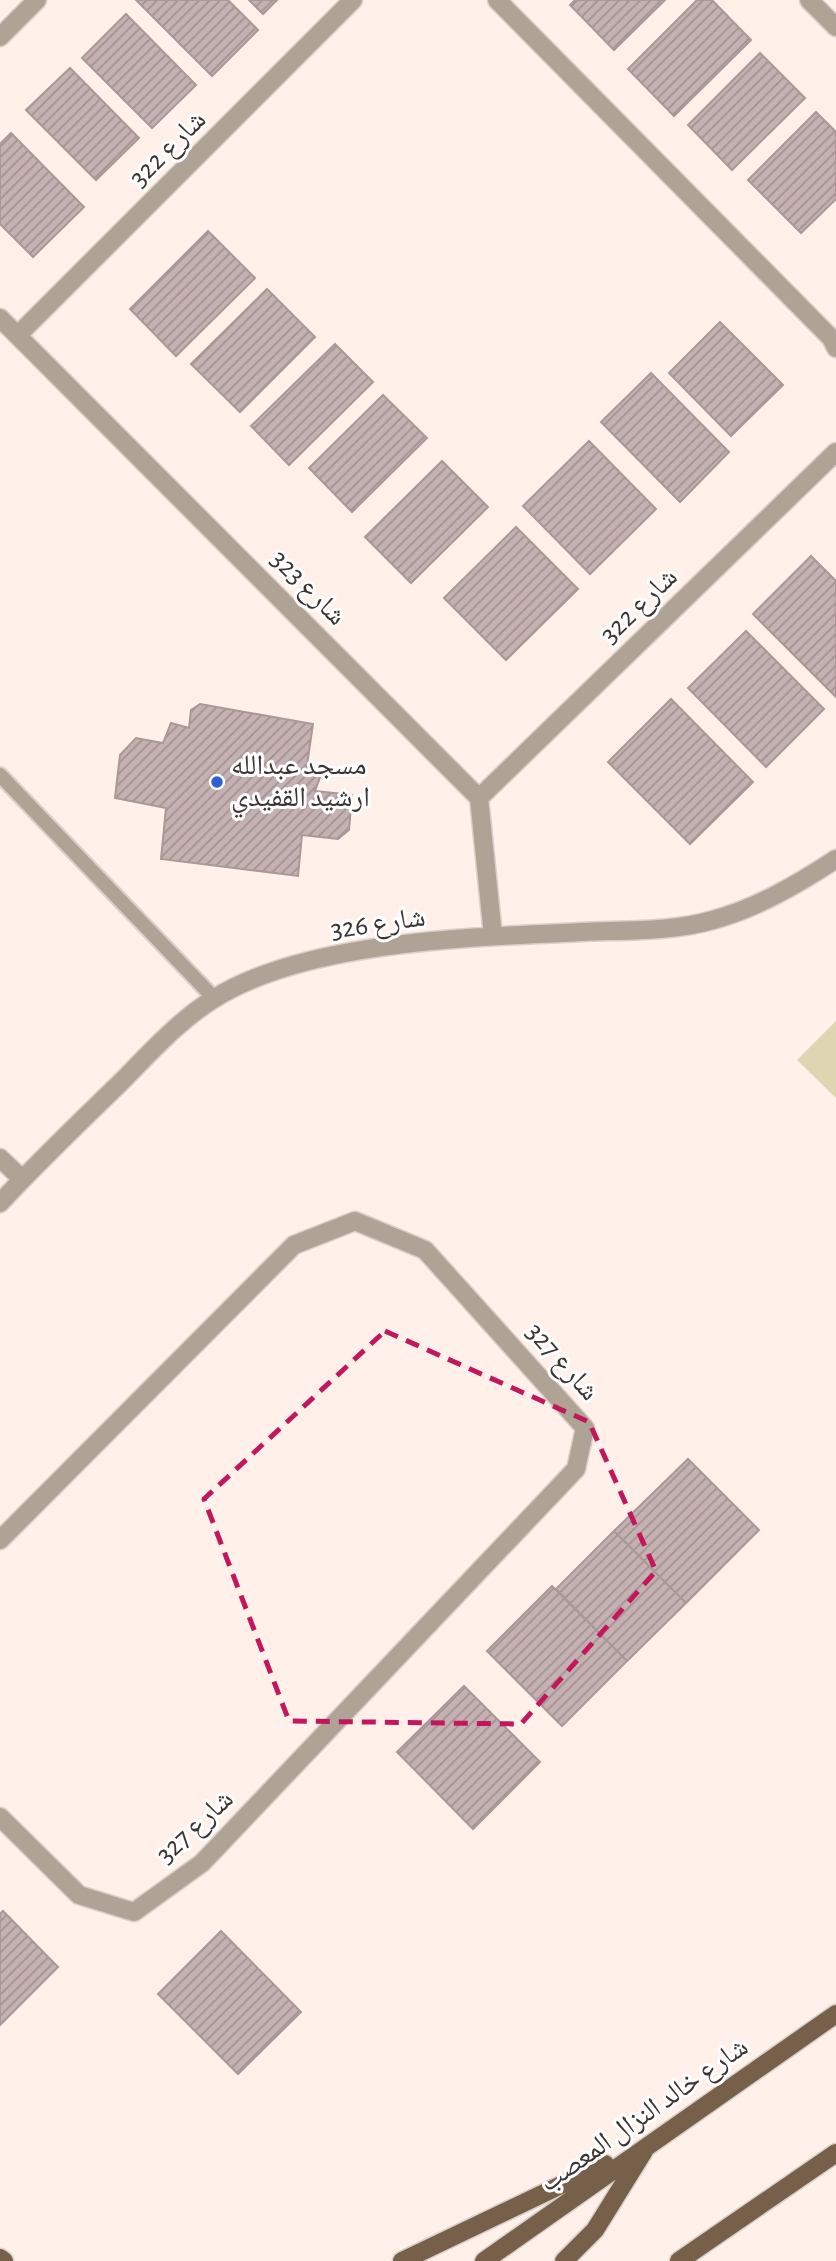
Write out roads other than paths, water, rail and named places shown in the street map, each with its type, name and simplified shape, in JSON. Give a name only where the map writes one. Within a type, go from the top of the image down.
[{"type":"main road","name":"شارع خالد النزال المعصب","points":[[484,2261],[649,2142],[836,2014]]},
{"type":"main road","points":[[402,2261],[649,2142]]},
{"type":"main road","points":[[564,2261],[595,2230],[649,2142]]},
{"type":"main road","points":[[679,2261],[836,2153]]},
{"type":"street","points":[[0,37],[37,0]]},
{"type":"street","name":"شارع 322","points":[[19,334],[353,0]]},
{"type":"street","points":[[497,0],[831,338],[836,348]]},
{"type":"street","points":[[809,0],[836,27]]},
{"type":"street","name":"شارع 323","points":[[0,318],[19,334],[479,798]]},
{"type":"street","name":"شارع 322","points":[[479,798],[836,452]]},
{"type":"street","points":[[479,798],[493,936]]},
{"type":"street","name":"شارع 326","points":[[0,1203],[170,1033],[214,998],[262,975],[312,960],[493,936],[648,929],[712,921],[758,904],[836,859]]},
{"type":"street","points":[[0,1158],[22,1179]]},
{"type":"street","name":"شارع 327","points":[[0,1540],[294,1245],[355,1221],[425,1250],[585,1427],[576,1469],[202,1863],[134,1912],[79,1895],[0,1817]]},
{"type":"lane","points":[[0,775],[214,998]]},
{"type":"place","name":"مسجد عبدالله ارشيد القفيدي","points":[[217,782]]}]
